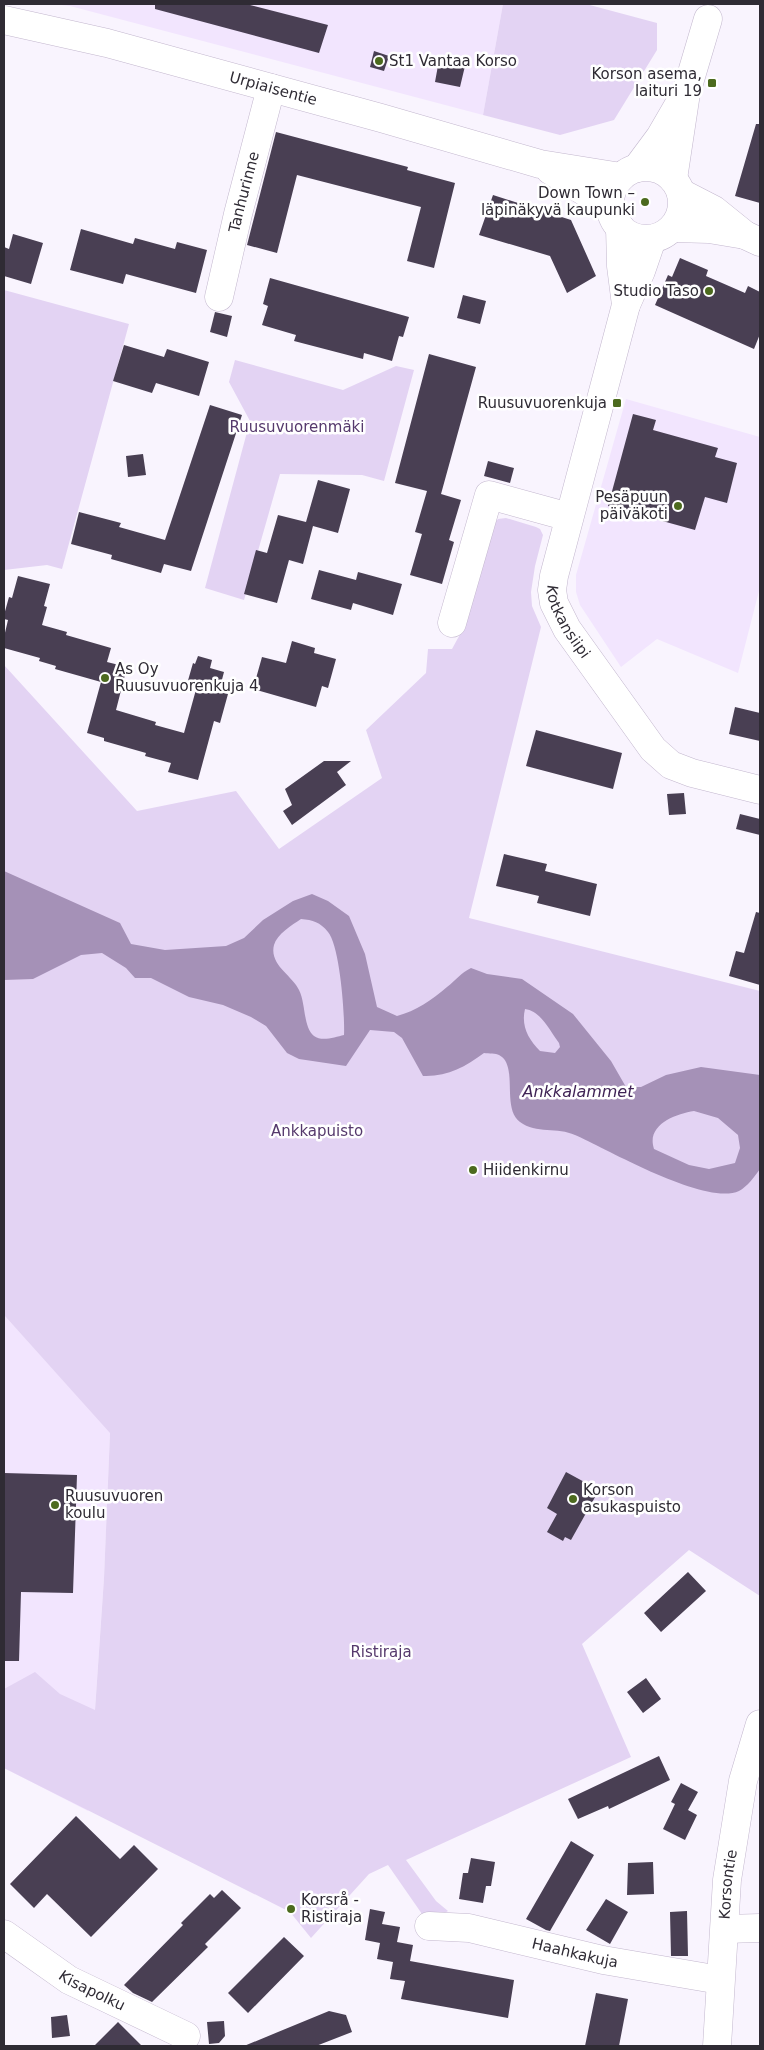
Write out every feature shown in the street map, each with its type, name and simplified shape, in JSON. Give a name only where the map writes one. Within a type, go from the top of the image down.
[{"type":"main road","points":[[662,233],[681,214],[677,186],[686,93],[708,19]]},
{"type":"main road","name":"Urpiaisentie","points":[[4,20],[107,42],[540,164],[629,172],[657,168],[677,186],[752,238]]},
{"type":"main road","name":"Tanhurinne","points":[[219,297],[238,214],[271,88]]},
{"type":"main road","points":[[615,218],[612,190],[660,137],[686,93]]},
{"type":"main road","name":"Urpiaisentie","points":[[540,164],[615,218],[634,237],[709,229],[752,238]]},
{"type":"main road","name":"Kotkansiipi","points":[[615,218],[626,305]]},
{"type":"main road","name":"Kotkansiipi","points":[[662,233],[641,271],[626,305],[569,517],[552,590],[554,603],[567,629],[653,749],[671,765],[692,773],[760,790]]},
{"type":"main road","points":[[452,623],[489,495],[569,517]]},
{"type":"main road","name":"Korsontie","points":[[717,2046],[727,1880],[743,1781],[760,1724]]},
{"type":"main road","name":"Haahkakuja","points":[[430,1926],[469,1928],[603,1960],[720,1980]]},
{"type":"main road","points":[[725,1929],[760,1928]]},
{"type":"main road","name":"Kisapolku","points":[[4,1934],[69,1980],[186,2036]]},
{"type":"shaded area","points":[[53,4],[503,4],[483,115],[70,6]]},
{"type":"shaded area","name":"Pesäpuun päiväkoti","points":[[626,399],[760,437],[760,587],[738,673],[657,639],[621,667],[580,605],[576,592],[576,575]]},
{"type":"shaded area","name":"Ruusuvuoren koulu","points":[[4,1315],[110,1432],[104,1578],[88,1811],[4,1768]]},
{"type":"green space","points":[[503,4],[586,4],[657,23],[657,50],[614,120],[560,135],[483,115]]},
{"type":"green space","points":[[4,290],[129,324],[62,569],[47,565],[4,570]]},
{"type":"green space","name":"Ruusuvuorenmäki","points":[[235,360],[343,390],[396,366],[414,370],[384,481],[362,475],[280,474],[244,600],[205,588],[250,421],[229,382]]},
{"type":"green space","name":"Ankkapuisto","points":[[506,518],[536,527],[540,529],[543,535],[531,592],[532,606],[541,627],[469,918],[760,991],[760,1596],[689,1550],[582,1644],[631,1757],[406,1860],[436,1901],[448,1911],[432,1921],[422,1914],[388,1865],[369,1874],[311,1938],[290,1912],[4,1768],[4,1689],[35,1672],[60,1694],[95,1710],[104,1578],[110,1433],[4,1315],[4,665],[137,811],[236,791],[279,849],[382,778],[366,730],[426,673],[428,649],[452,649],[464,627],[494,523],[498,519]]},
{"type":"water","name":"Ankkalammet","points":[[4,871],[120,923],[131,944],[165,950],[226,946],[244,938],[263,920],[293,901],[312,894],[328,901],[349,916],[365,954],[377,1007],[397,1016],[430,1001],[461,974],[471,968],[487,974],[522,979],[573,1014],[611,1061],[626,1087],[641,1087],[666,1075],[701,1067],[760,1075],[760,1169],[748,1184],[739,1191],[724,1194],[704,1191],[657,1174],[575,1135],[526,1126],[514,1116],[510,1097],[508,1068],[505,1060],[496,1054],[484,1053],[470,1063],[448,1073],[423,1076],[402,1038],[394,1032],[370,1030],[346,1066],[299,1059],[287,1053],[266,1026],[251,1017],[223,1005],[189,997],[151,978],[135,978],[126,968],[102,953],[81,955],[33,979],[4,980]],"holes":[[[301,919],[319,924],[328,932],[332,940],[339,966],[344,1013],[344,1035],[325,1039],[317,1038],[310,1032],[299,990],[275,958],[273,952],[278,937]],[[525,1009],[536,1013],[545,1022],[559,1043],[560,1047],[555,1053],[540,1051],[526,1032]],[[694,1111],[718,1118],[738,1135],[740,1148],[735,1163],[709,1169],[689,1165],[654,1149],[654,1133],[658,1127],[679,1115]]]},
{"type":"building","points":[[155,4],[246,4],[328,25],[319,53],[155,9]]},
{"type":"building","name":"St1 Vantaa Korso","points":[[374,51],[389,56],[384,71],[370,67]]},
{"type":"building","points":[[439,60],[465,66],[460,87],[435,82]]},
{"type":"building","points":[[756,124],[760,124],[760,203],[735,196]]},
{"type":"building","points":[[276,132],[408,167],[407,170],[455,183],[434,268],[407,261],[421,207],[297,175],[277,253],[247,245]]},
{"type":"building","points":[[493,195],[571,220],[596,276],[567,293],[550,256],[479,235]]},
{"type":"building","points":[[81,229],[133,244],[135,238],[175,249],[177,242],[207,250],[196,293],[126,274],[123,284],[70,270]]},
{"type":"building","points":[[13,234],[43,243],[31,284],[4,276],[4,247],[9,249]]},
{"type":"building","points":[[680,258],[708,270],[706,276],[745,293],[748,286],[760,292],[760,334],[754,349],[655,305],[668,275],[672,277]]},
{"type":"building","points":[[270,278],[409,317],[403,337],[399,336],[392,361],[364,353],[363,359],[294,341],[296,335],[262,325],[268,306],[263,304]]},
{"type":"building","points":[[463,295],[486,301],[480,324],[457,318]]},
{"type":"building","points":[[215,312],[232,316],[227,337],[210,332]]},
{"type":"building","points":[[124,345],[164,357],[167,349],[209,362],[199,396],[156,383],[152,393],[113,381]]},
{"type":"building","points":[[429,354],[476,367],[441,494],[461,500],[449,540],[454,542],[442,584],[410,575],[422,534],[415,532],[427,491],[395,483]]},
{"type":"building","points":[[210,405],[242,415],[191,571],[164,564],[161,573],[111,559],[112,555],[71,544],[79,512],[121,523],[119,527],[165,540]]},
{"type":"building","points":[[633,414],[656,420],[653,430],[718,448],[715,457],[737,463],[727,503],[705,497],[695,530],[608,506]]},
{"type":"building","points":[[143,454],[146,475],[128,477],[126,456]]},
{"type":"building","points":[[488,461],[514,468],[510,483],[484,476]]},
{"type":"building","points":[[318,480],[350,489],[338,533],[313,526],[303,564],[289,560],[277,603],[244,594],[256,550],[267,553],[278,515],[306,522]]},
{"type":"building","points":[[319,570],[356,580],[358,572],[402,584],[393,615],[353,603],[351,610],[311,599]]},
{"type":"building","name":"As Oy Ruusuvuorenkuja 4","points":[[18,576],[50,584],[44,606],[47,607],[42,625],[67,632],[66,635],[111,648],[107,662],[127,667],[116,710],[156,722],[155,725],[184,733],[197,686],[187,684],[193,663],[195,664],[198,656],[212,660],[210,668],[224,672],[219,691],[228,694],[220,723],[214,721],[198,780],[168,772],[171,763],[145,756],[146,753],[104,741],[104,738],[87,733],[101,682],[55,669],[56,666],[39,661],[40,658],[4,648],[4,637],[8,620],[4,619],[4,615],[9,597],[12,598]]},
{"type":"building","points":[[292,641],[315,648],[314,653],[336,659],[328,688],[322,686],[316,707],[253,689],[262,657],[286,663]]},
{"type":"building","points":[[735,707],[760,713],[760,741],[729,734]]},
{"type":"building","points":[[536,730],[622,753],[613,789],[526,766]]},
{"type":"building","points":[[324,761],[351,761],[337,772],[346,785],[292,825],[283,811],[292,805],[285,789]]},
{"type":"building","points":[[684,793],[686,814],[669,815],[667,794]]},
{"type":"building","points":[[740,814],[760,819],[760,835],[736,829]]},
{"type":"building","points":[[504,854],[547,864],[545,871],[597,884],[590,916],[537,903],[539,896],[496,886]]},
{"type":"building","points":[[756,912],[760,913],[760,985],[729,976],[736,951],[744,953]]},
{"type":"building","name":"Korson asukaspuisto","points":[[566,1472],[599,1490],[571,1540],[565,1537],[563,1541],[547,1532],[557,1514],[547,1508]]},
{"type":"building","points":[[4,1473],[77,1475],[73,1593],[21,1592],[19,1661],[4,1661]]},
{"type":"building","points":[[688,1572],[706,1591],[661,1632],[644,1613]]},
{"type":"building","points":[[646,1678],[661,1699],[643,1713],[627,1692]]},
{"type":"building","points":[[659,1756],[670,1780],[609,1809],[608,1806],[578,1819],[568,1799]]},
{"type":"building","points":[[681,1783],[698,1792],[688,1810],[697,1815],[685,1840],[663,1829],[675,1804],[671,1802]]},
{"type":"building","points":[[76,1816],[120,1859],[134,1845],[158,1869],[91,1937],[47,1894],[34,1908],[10,1884]]},
{"type":"building","points":[[571,1841],[594,1855],[550,1931],[546,1930],[526,1919]]},
{"type":"building","points":[[471,1858],[495,1862],[491,1886],[486,1886],[483,1903],[459,1899],[463,1873],[468,1873]]},
{"type":"building","points":[[653,1862],[654,1894],[627,1895],[628,1863]]},
{"type":"building","points":[[222,1890],[241,1908],[205,1944],[208,1947],[152,2002],[133,1993],[124,1985],[183,1925],[181,1923],[210,1894],[214,1898]]},
{"type":"building","points":[[606,1899],[628,1912],[610,1944],[586,1930]]},
{"type":"building","points":[[370,1909],[385,1912],[382,1924],[400,1927],[397,1942],[413,1945],[410,1961],[514,1980],[508,2018],[401,1999],[405,1981],[390,1979],[393,1962],[377,1959],[380,1943],[365,1940]]},
{"type":"building","points":[[687,1911],[688,1956],[671,1956],[670,1912]]},
{"type":"building","points":[[284,1937],[304,1956],[248,2013],[228,1993]]},
{"type":"building","points":[[596,1993],[628,1999],[619,2046],[585,2046]]},
{"type":"building","points":[[329,2011],[346,2015],[352,2032],[316,2046],[244,2046]]},
{"type":"building","points":[[67,2015],[70,2036],[52,2038],[51,2017]]},
{"type":"building","points":[[224,2021],[225,2036],[219,2043],[209,2044],[207,2022]]},
{"type":"building","points":[[118,2022],[142,2046],[94,2046]]},
{"type":"place","name":"St1 Vantaa Korso","points":[[379,61]]},
{"type":"place","name":"Korson asema, laituri 19","points":[[712,83]]},
{"type":"place","name":"Down Town – läpinäkyvä kaupunki","points":[[645,202]]},
{"type":"place","name":"Studio Taso","points":[[709,291]]},
{"type":"place","name":"Ruusuvuorenkuja","points":[[617,403]]},
{"type":"place","name":"Pesäpuun päiväkoti","points":[[678,506]]},
{"type":"place","name":"As Oy Ruusuvuorenkuja 4","points":[[105,678]]},
{"type":"place","name":"Hiidenkirnu","points":[[473,1170]]},
{"type":"place","name":"Korson asukaspuisto","points":[[573,1499]]},
{"type":"place","name":"Ruusuvuoren koulu","points":[[55,1505]]},
{"type":"place","name":"Korsrå - Ristiraja","points":[[291,1909]]},
{"type":"park label","name":"Ristiraja","points":[[381,1652]]}]
